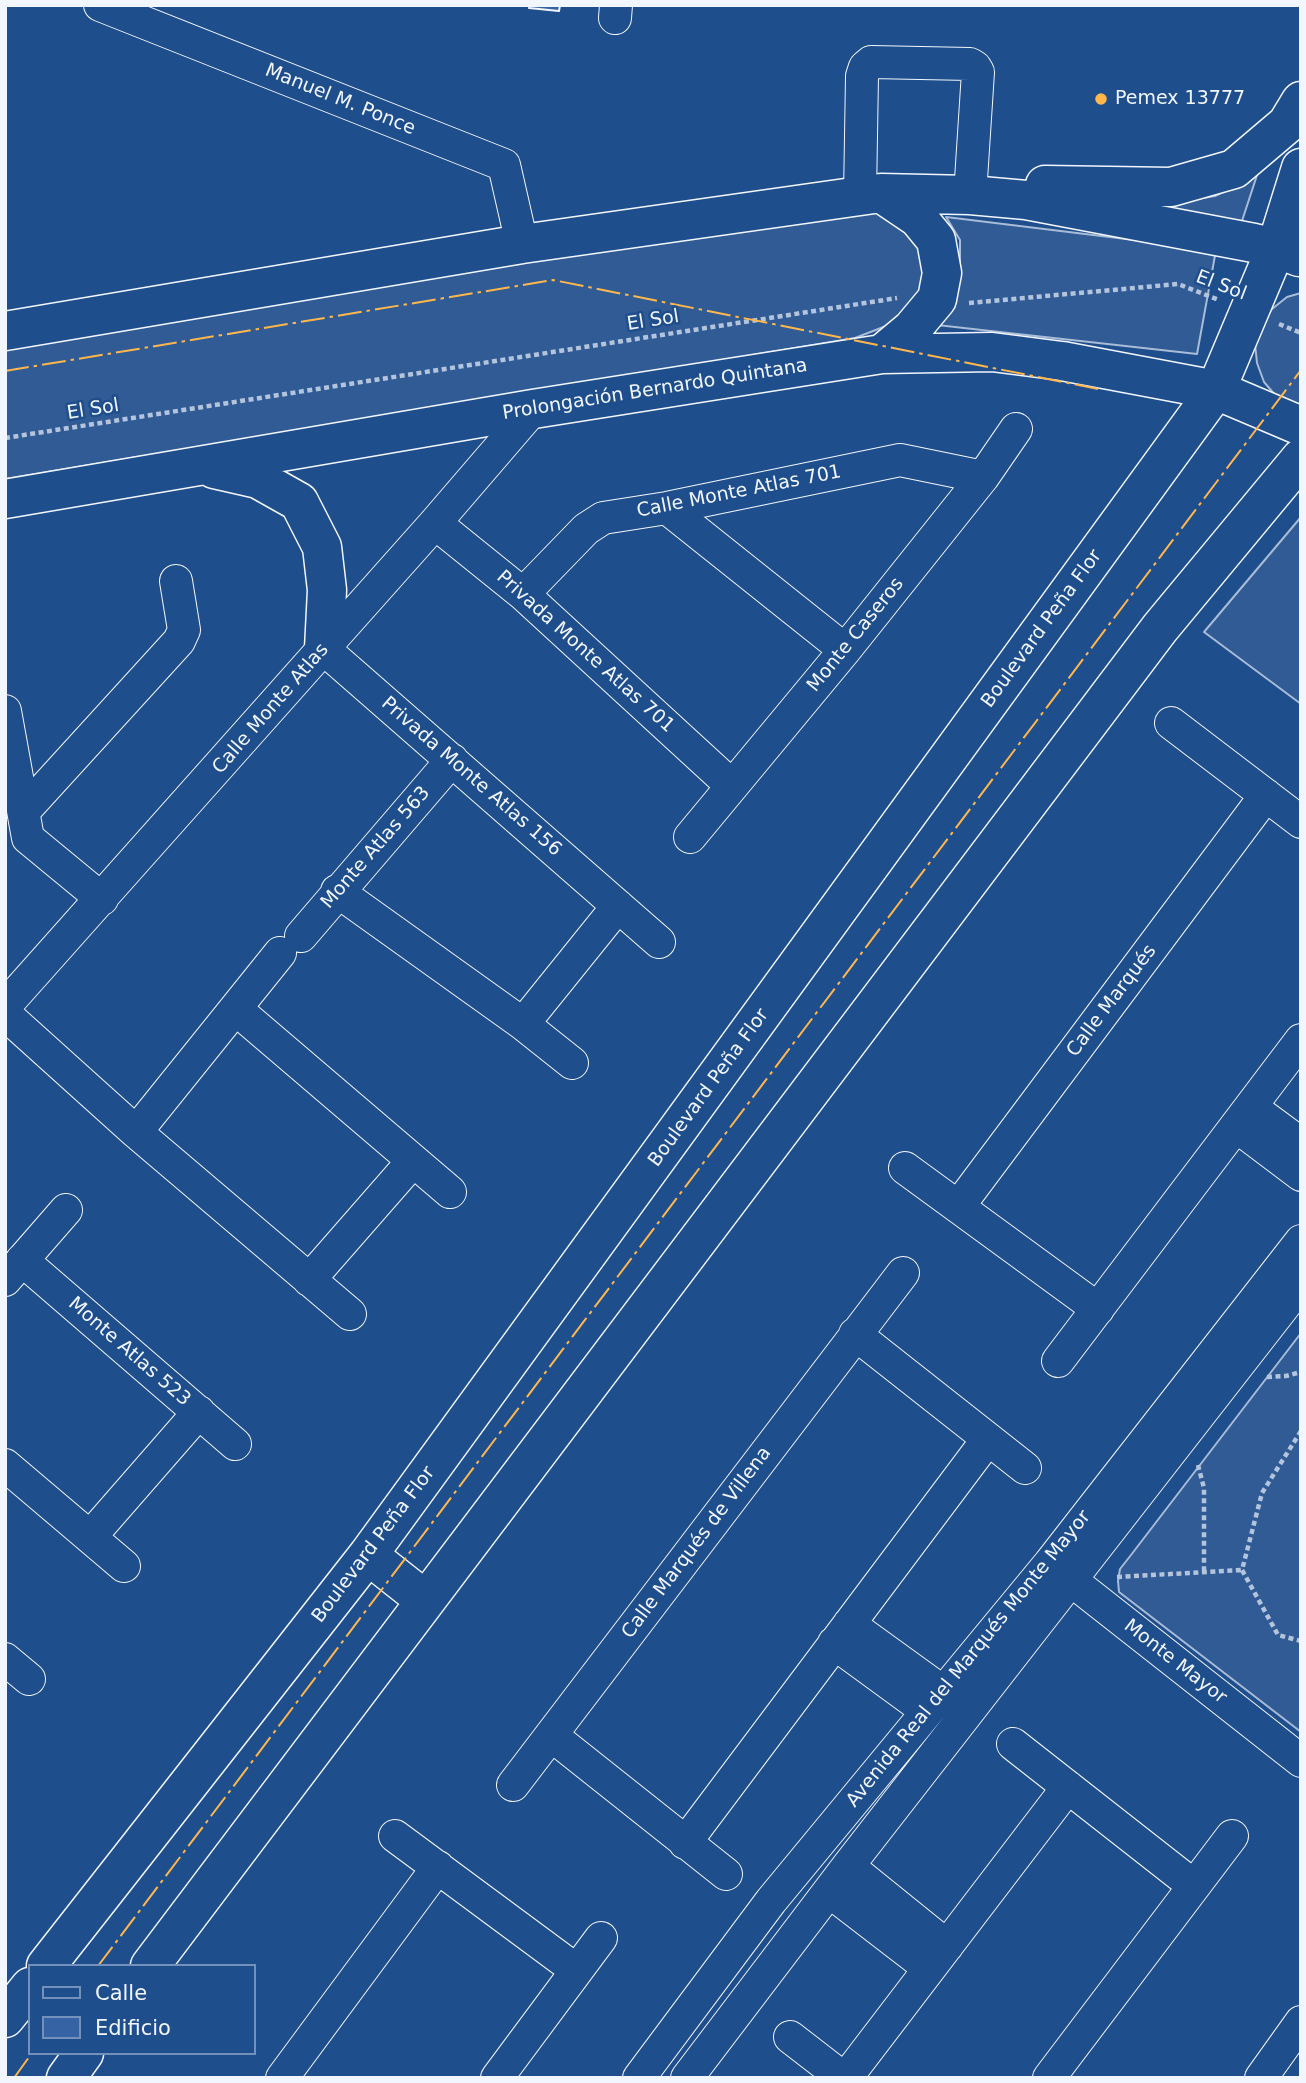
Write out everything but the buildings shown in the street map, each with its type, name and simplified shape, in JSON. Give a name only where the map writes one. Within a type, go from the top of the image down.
[{"type":"main road","points":[[974,195],[1027,184],[1171,187],[1234,169],[1287,124],[1301,101]]},
{"type":"main road","name":"Boulevard Peña Flor","points":[[49,1964],[368,1555],[1216,390],[1248,312],[1288,253],[1301,169]]},
{"type":"main road","points":[[870,194],[918,218],[936,240],[942,273],[937,299],[912,329],[882,354]]},
{"type":"main road","points":[[5,331],[522,244],[870,194],[974,195],[1026,200],[1288,253]]},
{"type":"main road","name":"Prolongación Bernardo Quintana","points":[[5,499],[533,409],[882,354],[992,352],[1062,362],[1216,390],[1301,426]]},
{"type":"main road","points":[[152,1964],[1160,628],[1301,458]]},
{"type":"main road","points":[[199,466],[258,479],[299,502],[322,547],[327,590],[324,649]]},
{"type":"main road","points":[[368,1555],[425,1600]]},
{"type":"main road","points":[[5,2018],[28,1989]]},
{"type":"main road","points":[[66,2078],[83,2055]]},
{"type":"street","name":"Manuel M. Ponce","points":[[100,5],[504,164],[522,244]]},
{"type":"street","points":[[870,194],[862,76],[865,66],[871,62],[970,64],[975,67],[978,72],[974,195]]},
{"type":"street","name":"Calle Monte Atlas","points":[[5,1006],[324,649],[533,409]]},
{"type":"street","name":"Monte Caseros","points":[[690,836],[845,650],[983,477],[1016,429]]},
{"type":"street","name":"Calle Monte Atlas 701","points":[[523,594],[586,529],[603,518],[667,508],[900,460],[983,477]]},
{"type":"street","points":[[667,508],[845,650]]},
{"type":"street","name":"Privada Monte Atlas 701","points":[[435,523],[523,594],[731,785]]},
{"type":"street","points":[[24,811],[179,641],[184,630],[176,581]]},
{"type":"street","name":"Privada Monte Atlas 156","points":[[324,649],[659,942]]},
{"type":"street","points":[[5,711],[29,838],[102,899]]},
{"type":"street","points":[[1171,723],[1301,822]]},
{"type":"street","name":"Monte Atlas 563","points":[[136,1132],[290,945],[452,760]]},
{"type":"street","name":"Calle Marqués","points":[[958,1207],[1266,796]]},
{"type":"street","points":[[337,891],[523,1024],[572,1063]]},
{"type":"street","points":[[523,1024],[618,905]]},
{"type":"street","points":[[237,1010],[450,1192]]},
{"type":"street","points":[[5,1014],[136,1132],[350,1314]]},
{"type":"street","points":[[1058,1362],[1301,1040]]},
{"type":"street","points":[[1243,1116],[1301,1144]]},
{"type":"street","points":[[1243,1116],[1301,1175]]},
{"type":"street","points":[[309,1280],[413,1161]]},
{"type":"street","points":[[905,1168],[1098,1309]]},
{"type":"street","points":[[14,1270],[66,1210]]},
{"type":"street","name":"Avenida Real del Marqués Monte Mayor","points":[[687,2078],[848,1867],[1301,1241]]},
{"type":"street","name":"Monte Atlas 523","points":[[14,1270],[199,1412],[236,1444]]},
{"type":"street","name":"Calle Marqués de Villena","points":[[513,1785],[902,1273]]},
{"type":"street","name":"Avenida Real del Marqués Monte Mayor","points":[[639,2078],[771,1901],[935,1702],[1060,1571],[1189,1426],[1301,1284]]},
{"type":"street","points":[[855,1334],[1026,1468]]},
{"type":"street","points":[[90,1537],[199,1412]]},
{"type":"street","points":[[685,1843],[988,1439]]},
{"type":"street","points":[[5,1465],[124,1566]]},
{"type":"street","name":"Monte Mayor","points":[[1060,1571],[1301,1761]]},
{"type":"street","points":[[842,1634],[935,1702]]},
{"type":"street","points":[[5,1659],[29,1679]]},
{"type":"street","points":[[551,1735],[726,1874]]},
{"type":"street","points":[[1013,1744],[1194,1886]]},
{"type":"street","points":[[790,2037],[845,2078],[1068,1787]]},
{"type":"street","points":[[395,1836],[576,1970]]},
{"type":"street","points":[[1049,2078],[1232,1836]]},
{"type":"street","points":[[282,2078],[438,1867]]},
{"type":"street","points":[[848,1867],[938,1957]]},
{"type":"street","points":[[829,1891],[938,1957]]},
{"type":"street","points":[[497,2078],[601,1938]]},
{"type":"street","points":[[1261,2078],[1301,2022]]},
{"type":"path","name":"El Sol","points":[[5,438],[890,297],[967,303],[1178,284],[1301,333]]},
{"type":"path","points":[[1189,1426],[1204,1488],[1204,1573]]},
{"type":"path","points":[[1301,1431],[1262,1493],[1242,1570],[1278,1635],[1301,1641]]},
{"type":"path","points":[[1060,1571],[1204,1573],[1242,1570]]},
{"type":"shaded area","points":[[1259,169],[1241,224],[1122,205],[1215,196],[1242,183]]},
{"type":"shaded area","points":[[842,208],[887,214],[923,247],[927,266],[921,293],[906,314],[886,326],[855,338],[5,479],[5,347]]},
{"type":"shaded area","points":[[946,217],[1216,250],[1197,354],[937,325],[960,264],[960,240]]},
{"type":"shaded area","points":[[1301,293],[1301,408],[1276,396],[1264,382],[1257,363],[1255,344],[1261,325],[1272,309],[1287,297]]},
{"type":"shaded area","points":[[1301,517],[1301,704],[1204,632]]},
{"type":"shaded area","points":[[1301,1333],[1301,1732],[1119,1592],[1118,1581],[1120,1569]]},
{"type":"power","points":[[5,371],[553,280],[1103,390]]},
{"type":"power","points":[[100,1964],[1301,370]]},
{"type":"power","points":[[14,2078],[31,2055]]},
{"type":"place","name":"Pemex 13777","points":[[1101,99]]}]
